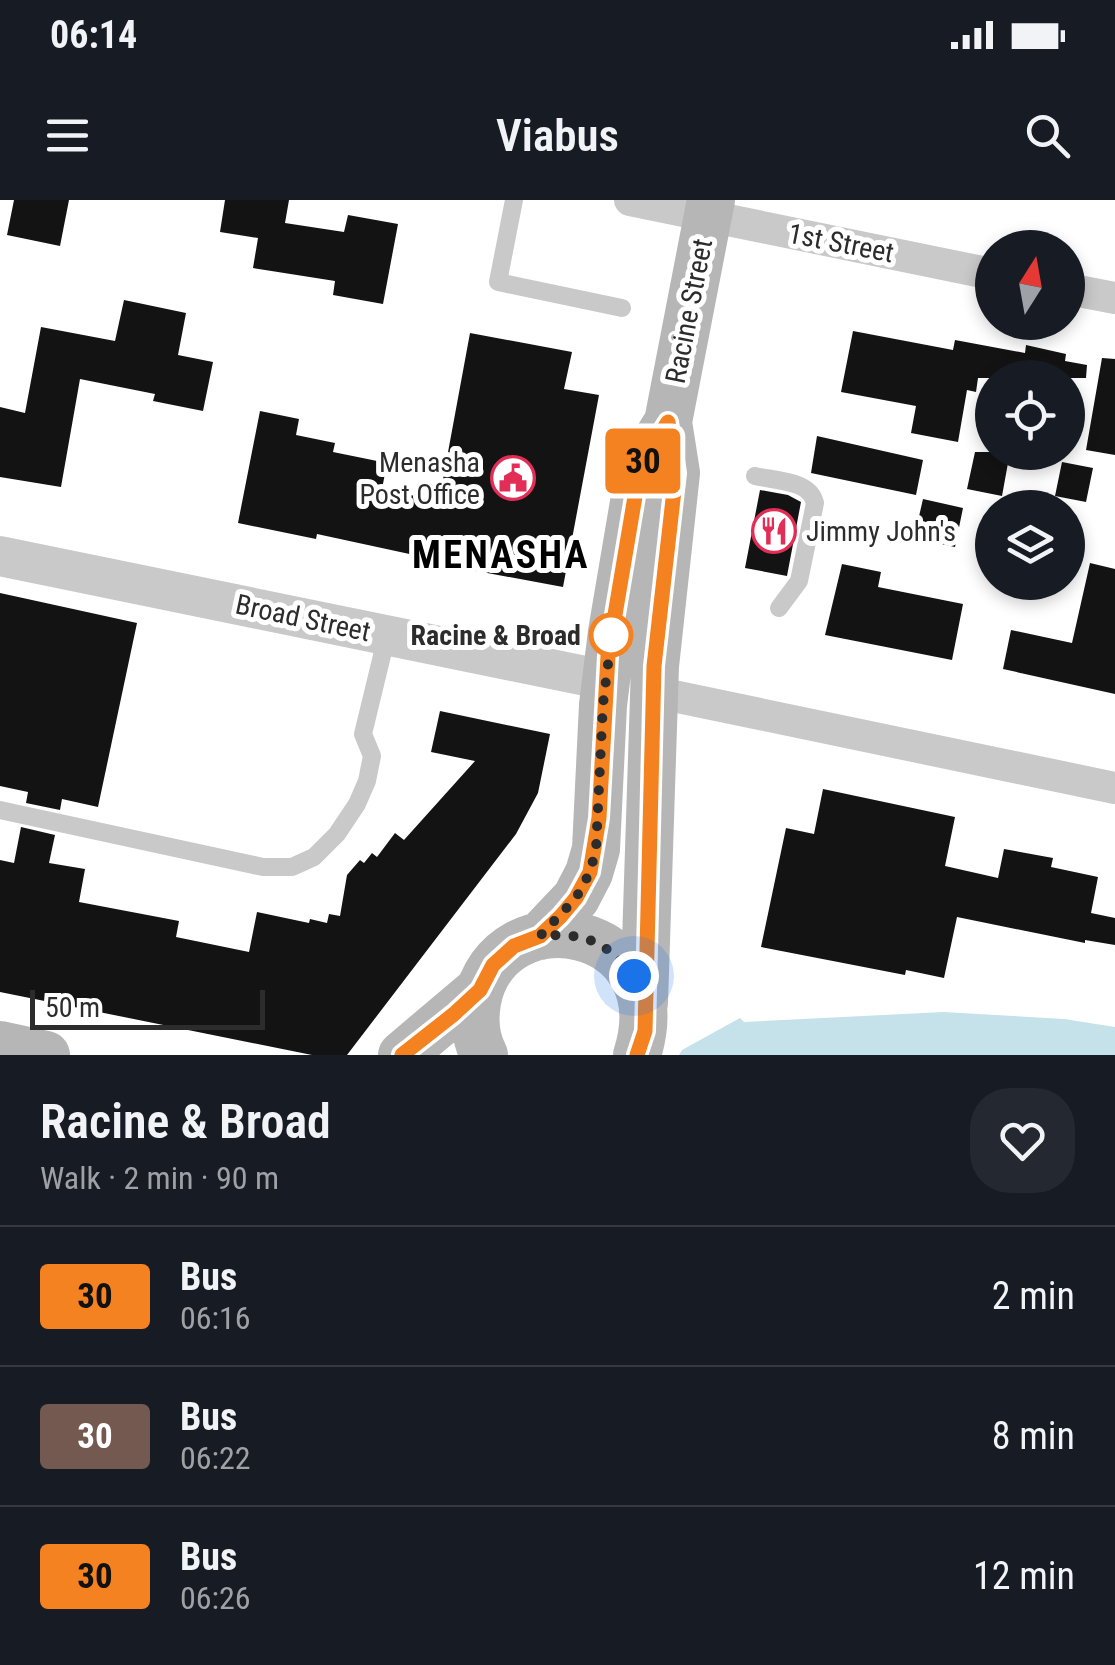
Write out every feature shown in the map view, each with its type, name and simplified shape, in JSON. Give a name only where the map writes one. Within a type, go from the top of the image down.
[{"type":"main road","name":"Racine Street","points":[[637,1055],[645,1031],[654,692],[676,473],[668,422],[709,208]]},
{"type":"main road","name":"Racine Street","points":[[402,1055],[480,990],[493,965],[514,946],[540,936],[576,898],[590,872],[599,818],[605,680],[640,467],[668,422]]},
{"type":"main road","points":[[540,936],[567,933],[594,940],[617,955],[634,976],[644,1003]]},
{"type":"main road","points":[[480,990],[474,1017],[484,1055]]},
{"type":"main road","points":[[0,1046],[46,1055]]},
{"type":"street","name":"1st Street","points":[[630,200],[709,208],[975,270]]},
{"type":"street","points":[[1085,292],[1115,298]]},
{"type":"street","name":"Broad Street","points":[[0,556],[605,680]]},
{"type":"street","points":[[654,692],[1115,788]]},
{"type":"lane","points":[[514,200],[498,282],[622,308]]},
{"type":"lane","points":[[755,476],[804,486],[813,494],[815,504],[799,581],[780,608]]},
{"type":"lane","points":[[0,810],[263,868],[292,867],[314,857],[338,834],[358,804],[372,756],[363,734],[387,635]]},
{"type":"water","points":[[943,1012],[1064,1019],[1115,1027],[1115,1055],[679,1055],[740,1018],[744,1022]]},
{"type":"building","points":[[14,200],[69,200],[60,246],[7,235]]},
{"type":"building","points":[[225,200],[289,200],[285,223],[344,232],[348,215],[398,224],[383,304],[333,295],[335,281],[253,268],[258,238],[220,232]]},
{"type":"building","points":[[124,300],[186,313],[178,355],[213,362],[203,411],[153,401],[155,394],[80,379],[61,487],[0,477],[0,407],[25,413],[41,327],[115,341]]},
{"type":"building","points":[[853,331],[953,350],[955,340],[1025,353],[1026,345],[1066,354],[1065,360],[975,360],[975,392],[967,390],[958,442],[911,433],[916,406],[841,392]]},
{"type":"building","name":"Menasha Post Office","points":[[470,333],[572,352],[564,389],[599,395],[563,587],[428,562],[428,558],[317,534],[316,539],[238,523],[260,411],[299,419],[296,435],[335,443],[333,452],[387,463],[382,489],[439,501]]},
{"type":"building","points":[[1102,358],[1115,359],[1115,455],[1086,450]]},
{"type":"building","points":[[817,436],[923,460],[916,495],[811,473]]},
{"type":"building","points":[[975,452],[975,470],[1007,470],[1003,490],[967,489]]},
{"type":"building","points":[[1093,468],[1086,502],[1085,490],[1056,490],[1060,470]]},
{"type":"building","name":"Jimmy John's","points":[[760,490],[788,495],[801,502],[787,576],[745,568]]},
{"type":"building","points":[[923,499],[963,508],[955,547],[914,538]]},
{"type":"building","points":[[1090,563],[1115,569],[1115,694],[1003,669],[1011,630],[1072,643],[1082,600],[1085,600]]},
{"type":"building","points":[[842,564],[881,572],[878,587],[963,604],[952,660],[825,635]]},
{"type":"building","points":[[0,593],[137,623],[98,807],[62,799],[60,810],[26,803],[28,792],[0,786]]},
{"type":"building","points":[[440,711],[550,734],[538,793],[516,834],[347,1055],[312,1055],[0,992],[0,860],[14,863],[21,827],[55,835],[49,863],[85,869],[79,902],[179,921],[176,937],[249,952],[257,912],[309,923],[310,919],[327,923],[329,914],[340,916],[347,875],[360,860],[364,863],[372,853],[377,857],[395,833],[404,840],[475,761],[431,752]]},
{"type":"building","points":[[823,789],[955,817],[945,866],[998,878],[1004,849],[1053,858],[1051,867],[1098,877],[1091,913],[1115,918],[1115,945],[1085,943],[957,917],[944,978],[906,970],[905,975],[761,947],[786,828],[814,834]]},
{"type":"bus line","name":"30","points":[[402,1055],[480,990],[493,965],[514,946],[540,936],[561,916],[590,872],[599,818],[608,656],[640,467],[668,422],[676,473],[654,666],[645,1031],[637,1055]]},
{"type":"place","name":"Menasha Post Office","points":[[513,478]]},
{"type":"place","name":"Jimmy John's","points":[[774,531]]},
{"type":"place","name":"Racine & Broad","points":[[611,635]]},
{"type":"district","name":"MENASHA","points":[[501,555]]},
{"type":"route","points":[[611,635],[612,632],[603,704],[596,849],[590,872],[576,898],[540,936],[567,933],[594,940],[617,955],[634,976]]}]
